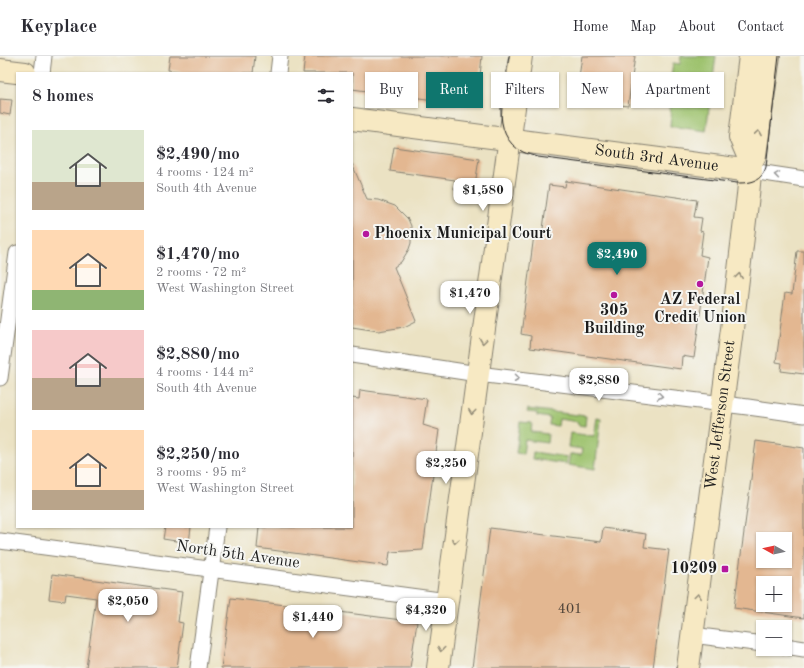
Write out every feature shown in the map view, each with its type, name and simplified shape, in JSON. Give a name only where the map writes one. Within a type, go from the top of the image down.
[{"type":"main road","points":[[438,668],[521,56]]},
{"type":"main road","points":[[750,56],[740,137],[751,167]]},
{"type":"main road","name":"West Jefferson Street","points":[[688,668],[723,404],[751,167],[755,155],[769,56]]},
{"type":"main road","points":[[0,70],[17,72]]},
{"type":"main road","name":"South 3rd Avenue","points":[[353,118],[509,140],[751,167]]},
{"type":"street","points":[[42,72],[44,56]]},
{"type":"street","points":[[278,72],[280,56]]},
{"type":"street","name":"South 3rd Avenue","points":[[751,167],[804,179]]},
{"type":"street","points":[[0,378],[9,302],[16,259]]},
{"type":"street","points":[[353,355],[478,374],[804,415]]},
{"type":"street","points":[[198,668],[217,528]]},
{"type":"street","name":"North 5th Avenue","points":[[0,541],[447,601]]},
{"type":"street","points":[[692,635],[756,643]]},
{"type":"street","points":[[792,647],[804,648]]},
{"type":"green space","points":[[681,56],[716,56],[714,72],[672,72],[673,63],[680,64]]},
{"type":"green space","points":[[669,108],[709,108],[706,131],[670,126],[671,115]]},
{"type":"green space","points":[[528,409],[586,416],[585,426],[578,425],[578,422],[559,419],[558,426],[549,425],[550,418],[537,416],[537,413],[527,412]]},
{"type":"green space","points":[[597,418],[601,419],[595,469],[568,465],[570,454],[581,455],[582,449],[568,447],[570,433],[594,436]]},
{"type":"green space","points":[[520,422],[532,423],[531,432],[548,434],[547,443],[525,440],[523,454],[516,453]]},
{"type":"green space","points":[[533,452],[567,457],[566,464],[532,459]]},
{"type":"building","points":[[170,56],[255,56],[253,72],[184,72],[168,70]]},
{"type":"building","points":[[305,56],[482,56],[480,72],[426,72],[426,99],[418,98],[418,72],[365,72],[365,91],[353,89],[353,72],[303,72]]},
{"type":"building","points":[[582,56],[635,56],[633,72],[631,72],[628,106],[623,105],[623,72],[580,72]]},
{"type":"building","points":[[0,99],[12,100],[10,115],[0,113]]},
{"type":"building","points":[[394,147],[479,159],[474,191],[454,189],[455,180],[390,171]]},
{"type":"building","name":"Phoenix Municipal Court","points":[[353,166],[367,199],[378,200],[395,206],[408,219],[411,226],[411,243],[409,249],[401,262],[394,267],[416,321],[404,327],[378,331],[353,327]]},
{"type":"building","name":"305 Building","points":[[566,181],[697,200],[694,217],[702,218],[700,231],[703,232],[700,255],[708,257],[694,358],[682,356],[681,369],[530,348],[531,336],[521,334],[534,235],[542,236],[549,185],[565,187]]},
{"type":"building","points":[[797,251],[804,251],[804,374],[781,371],[782,363],[776,362],[785,293],[792,294]]},
{"type":"building","points":[[360,390],[427,399],[423,425],[439,430],[423,550],[390,552],[388,566],[257,548],[259,528],[353,528],[353,398],[359,399]]},
{"type":"building","points":[[756,441],[804,448],[804,618],[762,612],[792,612],[792,576],[756,576],[756,611],[734,608]]},
{"type":"building","points":[[165,528],[191,528],[189,543],[163,539]]},
{"type":"building","points":[[490,528],[601,542],[603,528],[646,534],[644,547],[669,550],[653,668],[472,668]]},
{"type":"building","points":[[52,574],[182,592],[178,622],[183,623],[177,668],[86,668],[96,598],[66,594],[65,601],[49,599]]},
{"type":"building","points":[[231,598],[417,622],[410,668],[221,668]]},
{"type":"tram line","points":[[509,56],[502,95],[502,122],[505,134],[512,144],[523,152],[538,157],[737,183],[755,181],[761,176],[766,167],[779,56]]},
{"type":"place","name":"Phoenix Municipal Court","points":[[366,234]]},
{"type":"place","name":"AZ Federal Credit Union","points":[[700,284]]},
{"type":"place","name":"305 Building","points":[[614,295]]},
{"type":"place","name":"10209","points":[[725,569]]}]
